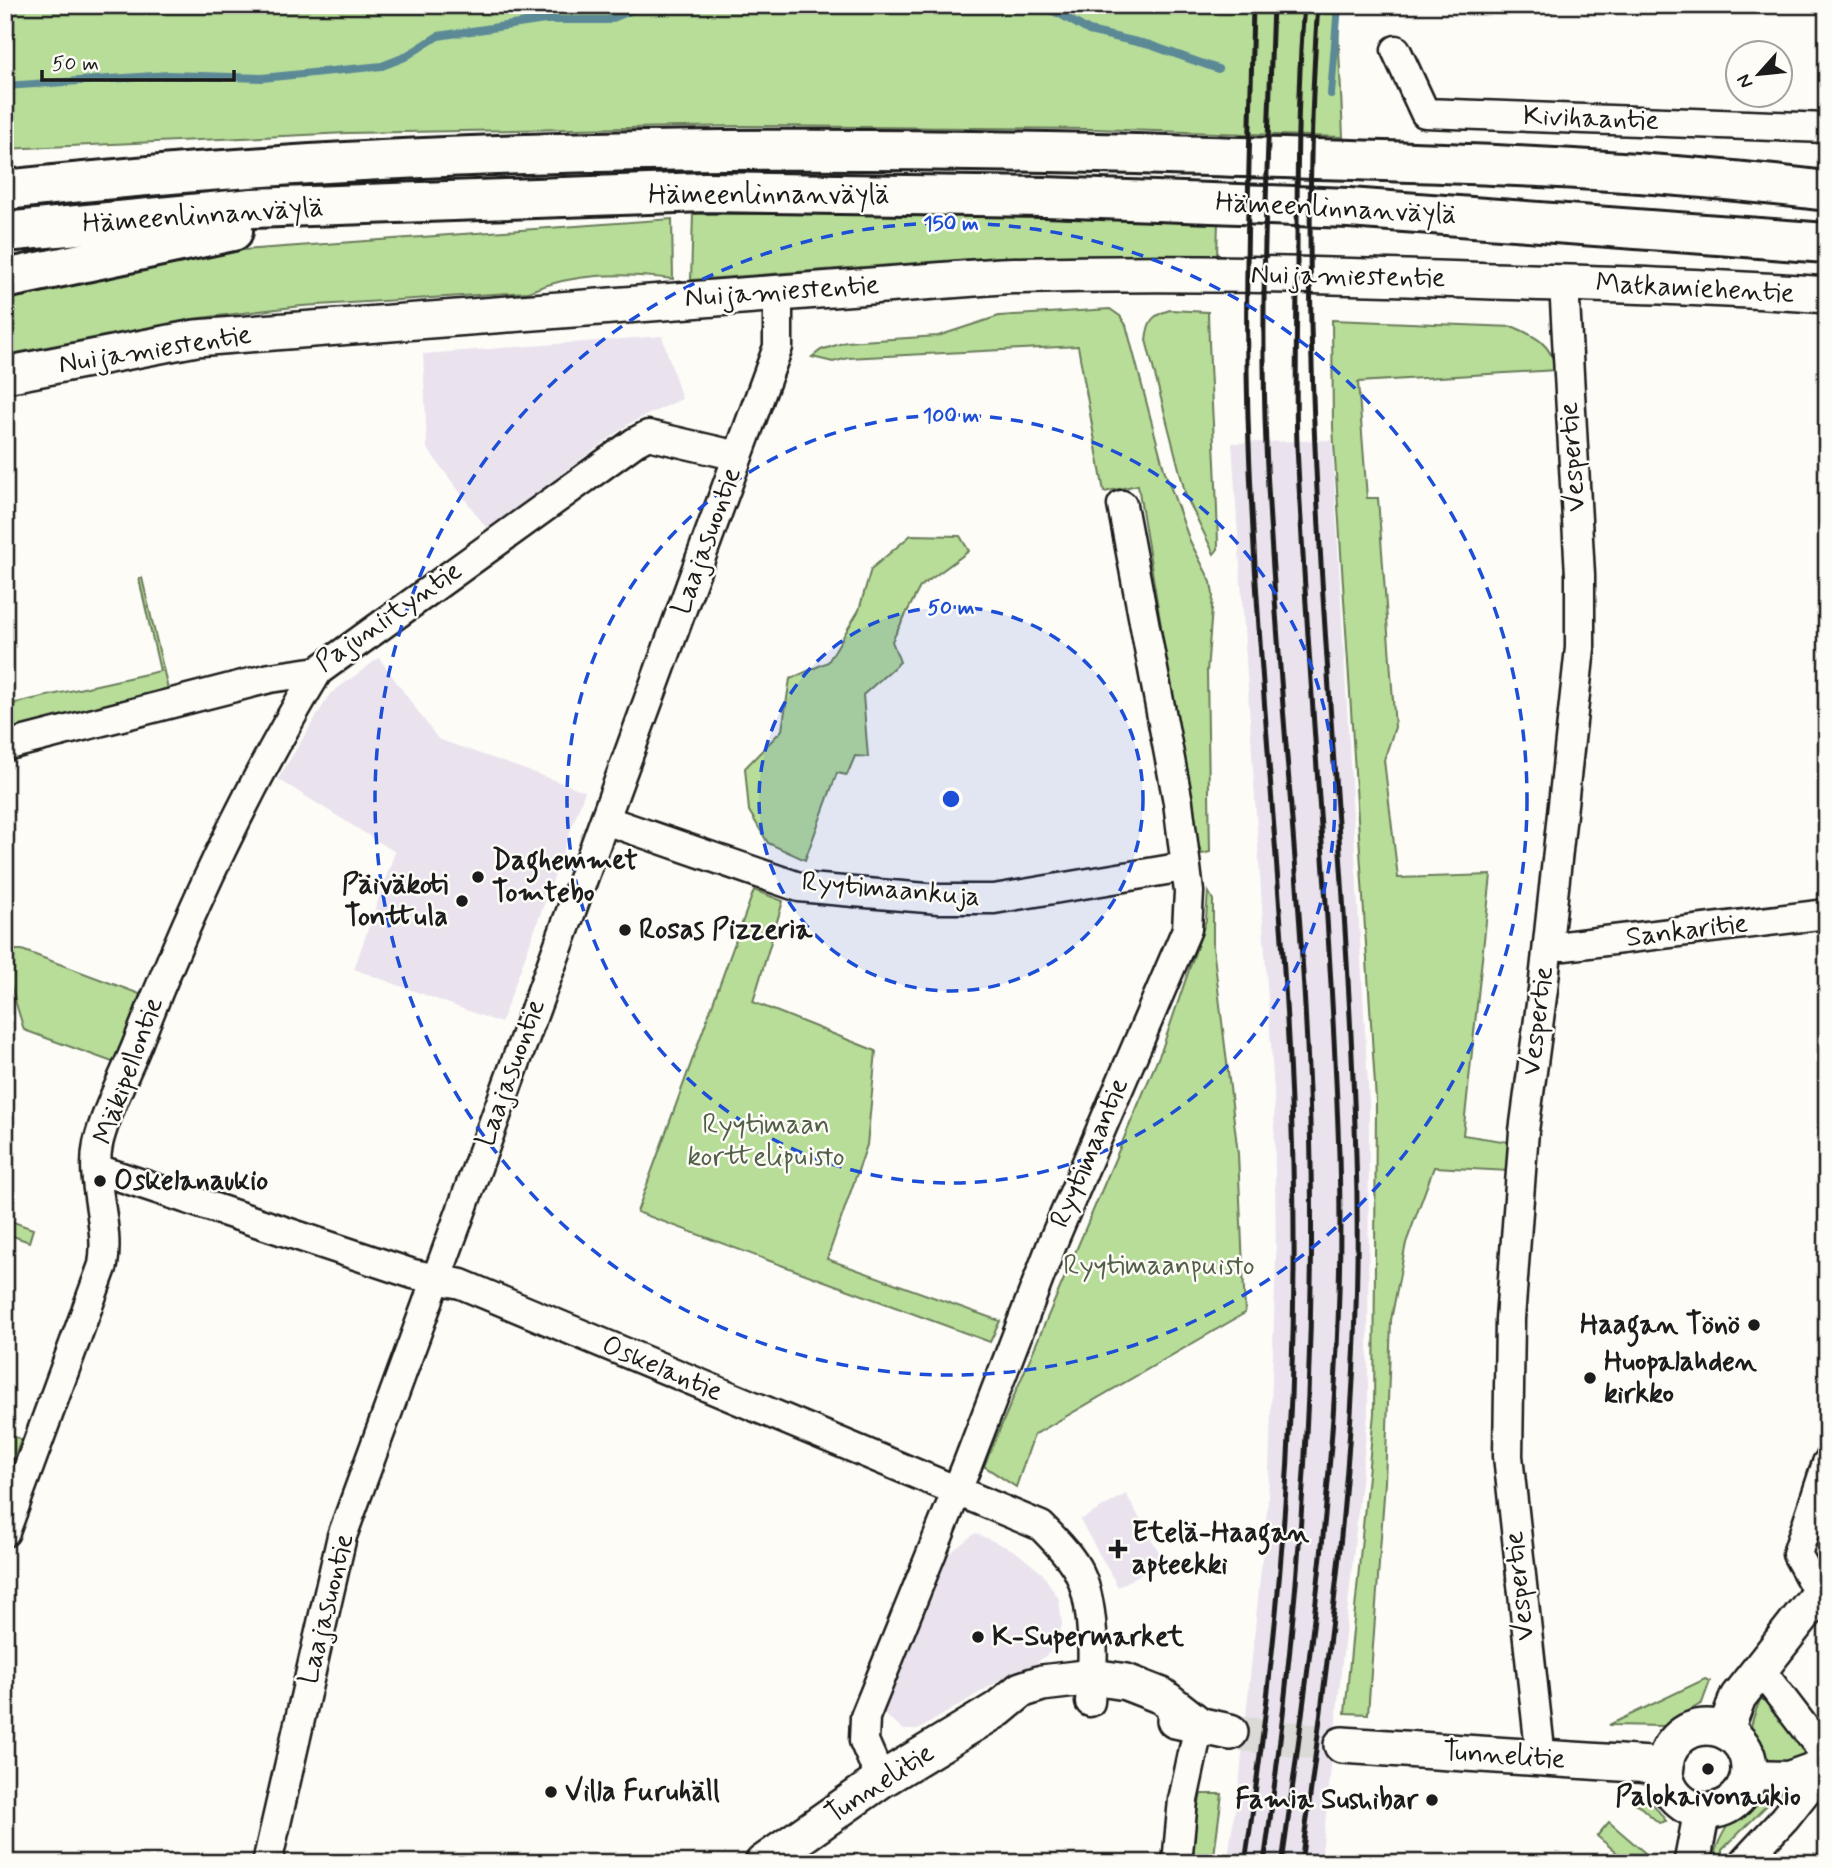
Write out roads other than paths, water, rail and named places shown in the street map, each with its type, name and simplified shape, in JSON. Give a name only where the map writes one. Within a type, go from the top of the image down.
[{"type":"highway","name":"Hämeenlinnanväylä","points":[[5,190],[103,179],[358,160],[756,149],[1046,152],[1495,164],[1827,191]]},
{"type":"highway","points":[[5,174],[103,179]]},
{"type":"highway","name":"Hämeenlinnanväylä","points":[[5,232],[253,208],[705,192],[1045,197],[1349,208],[1827,243]]},
{"type":"highway","points":[[5,279],[364,204]]},
{"type":"street","name":"Kivihaantie","points":[[1396,50],[1425,113],[1827,128]]},
{"type":"street","name":"Nuijamiestentie","points":[[5,375],[196,338],[1001,276],[1112,273],[1331,274],[1564,283]]},
{"type":"street","name":"Matkamiehentie","points":[[1564,283],[1827,295]]},
{"type":"street","name":"Vespertie","points":[[1541,1759],[1508,1456],[1510,1319],[1524,1131],[1548,945],[1581,633],[1564,283]]},
{"type":"street","name":"Laajasuontie","points":[[267,1863],[342,1536],[778,347],[778,292]]},
{"type":"street","name":"Pajuniityntie","points":[[5,746],[270,678],[318,671],[648,435],[738,456]]},
{"type":"street","name":"Ryytimaantie","points":[[881,1780],[864,1741],[865,1717],[1054,1239],[1187,929],[1189,892],[1178,802],[1122,505]]},
{"type":"street","name":"Mäkipellontie","points":[[5,1532],[103,1265],[107,1242],[97,1169],[99,1143],[153,1004],[249,790],[318,671]]},
{"type":"street","name":"Ryytimaankuja","points":[[605,820],[799,887],[939,899],[994,899],[1184,867]]},
{"type":"street","name":"Sankaritie","points":[[1548,945],[1564,946],[1827,914]]},
{"type":"street","name":"Oskelantie","points":[[97,1169],[435,1280],[461,1284],[1041,1526],[1061,1546],[1077,1569],[1085,1590],[1091,1689]]},
{"type":"street","points":[[1725,1731],[1738,1697],[1823,1589],[1797,1554],[1827,1463]]},
{"type":"street","points":[[1759,1668],[1827,1761]]},
{"type":"street","name":"Tunnelitie","points":[[763,1863],[881,1780],[998,1709],[1029,1709],[1091,1689],[1118,1705],[1214,1729]]},
{"type":"street","points":[[1699,1728],[1725,1731],[1744,1749],[1749,1775],[1738,1798],[1727,1806],[1702,1811],[1689,1807],[1670,1789],[1666,1766],[1669,1751],[1687,1732],[1699,1728]]},
{"type":"street","points":[[1177,1863],[1183,1800],[1214,1729]]},
{"type":"street","name":"Tunnelitie","points":[[1342,1745],[1666,1766]]},
{"type":"street","points":[[1749,1775],[1788,1776],[1827,1761]]},
{"type":"street","points":[[1743,1863],[1785,1818],[1827,1761]]},
{"type":"street","points":[[1692,1863],[1702,1811]]},
{"type":"waterway","points":[[5,86],[169,75],[262,78],[382,66],[405,57],[438,36],[545,20],[608,20],[642,6],[654,5]]},
{"type":"waterway","points":[[1035,5],[1060,14],[1089,31],[1150,45],[1218,69]]},
{"type":"waterway","points":[[1331,94],[1338,5]]},
{"type":"tunnel","points":[[1230,1732],[1342,1745]]},
{"type":"railway","points":[[1245,1863],[1277,1602],[1290,1427],[1294,1251],[1290,1074],[1253,535],[1247,390],[1253,5]]},
{"type":"railway","points":[[1264,1863],[1286,1689],[1301,1514],[1307,1427],[1311,1252],[1311,1164],[1304,984],[1271,535],[1264,390],[1264,280],[1273,5]]},
{"type":"railway","points":[[1282,1863],[1306,1687],[1325,1510],[1333,1422],[1340,1244],[1331,977],[1297,445],[1298,136],[1304,5]]},
{"type":"railway","points":[[1301,1863],[1344,1510],[1351,1421],[1357,1244],[1350,1011],[1322,580],[1310,293],[1311,149],[1318,5]]},
{"type":"place","name":"Daghemmet Tomtebo","points":[[478,877]]},
{"type":"place","name":"Päiväkoti Tonttula","points":[[462,901]]},
{"type":"place","name":"Rosas Pizzeria","points":[[625,930]]},
{"type":"place","name":"Oskelanaukio","points":[[100,1181]]},
{"type":"place","name":"Haagan Tönö","points":[[1754,1325]]},
{"type":"place","name":"Huopalahden kirkko","points":[[1590,1378]]},
{"type":"place","name":"Etelä-Haagan apteekki","points":[[1118,1549]]},
{"type":"place","name":"K-Supermarket","points":[[978,1637]]},
{"type":"place","name":"Palokaivonaukio","points":[[1708,1769]]},
{"type":"place","name":"Villa Furuhäll","points":[[551,1792]]},
{"type":"place","name":"Famia Sushibar","points":[[1432,1800]]},
{"type":"park label","name":"Ryytimaan korttelipuisto","points":[[766,1141]]},
{"type":"park label","name":"Ryytimaanpuisto","points":[[1159,1266]]}]
